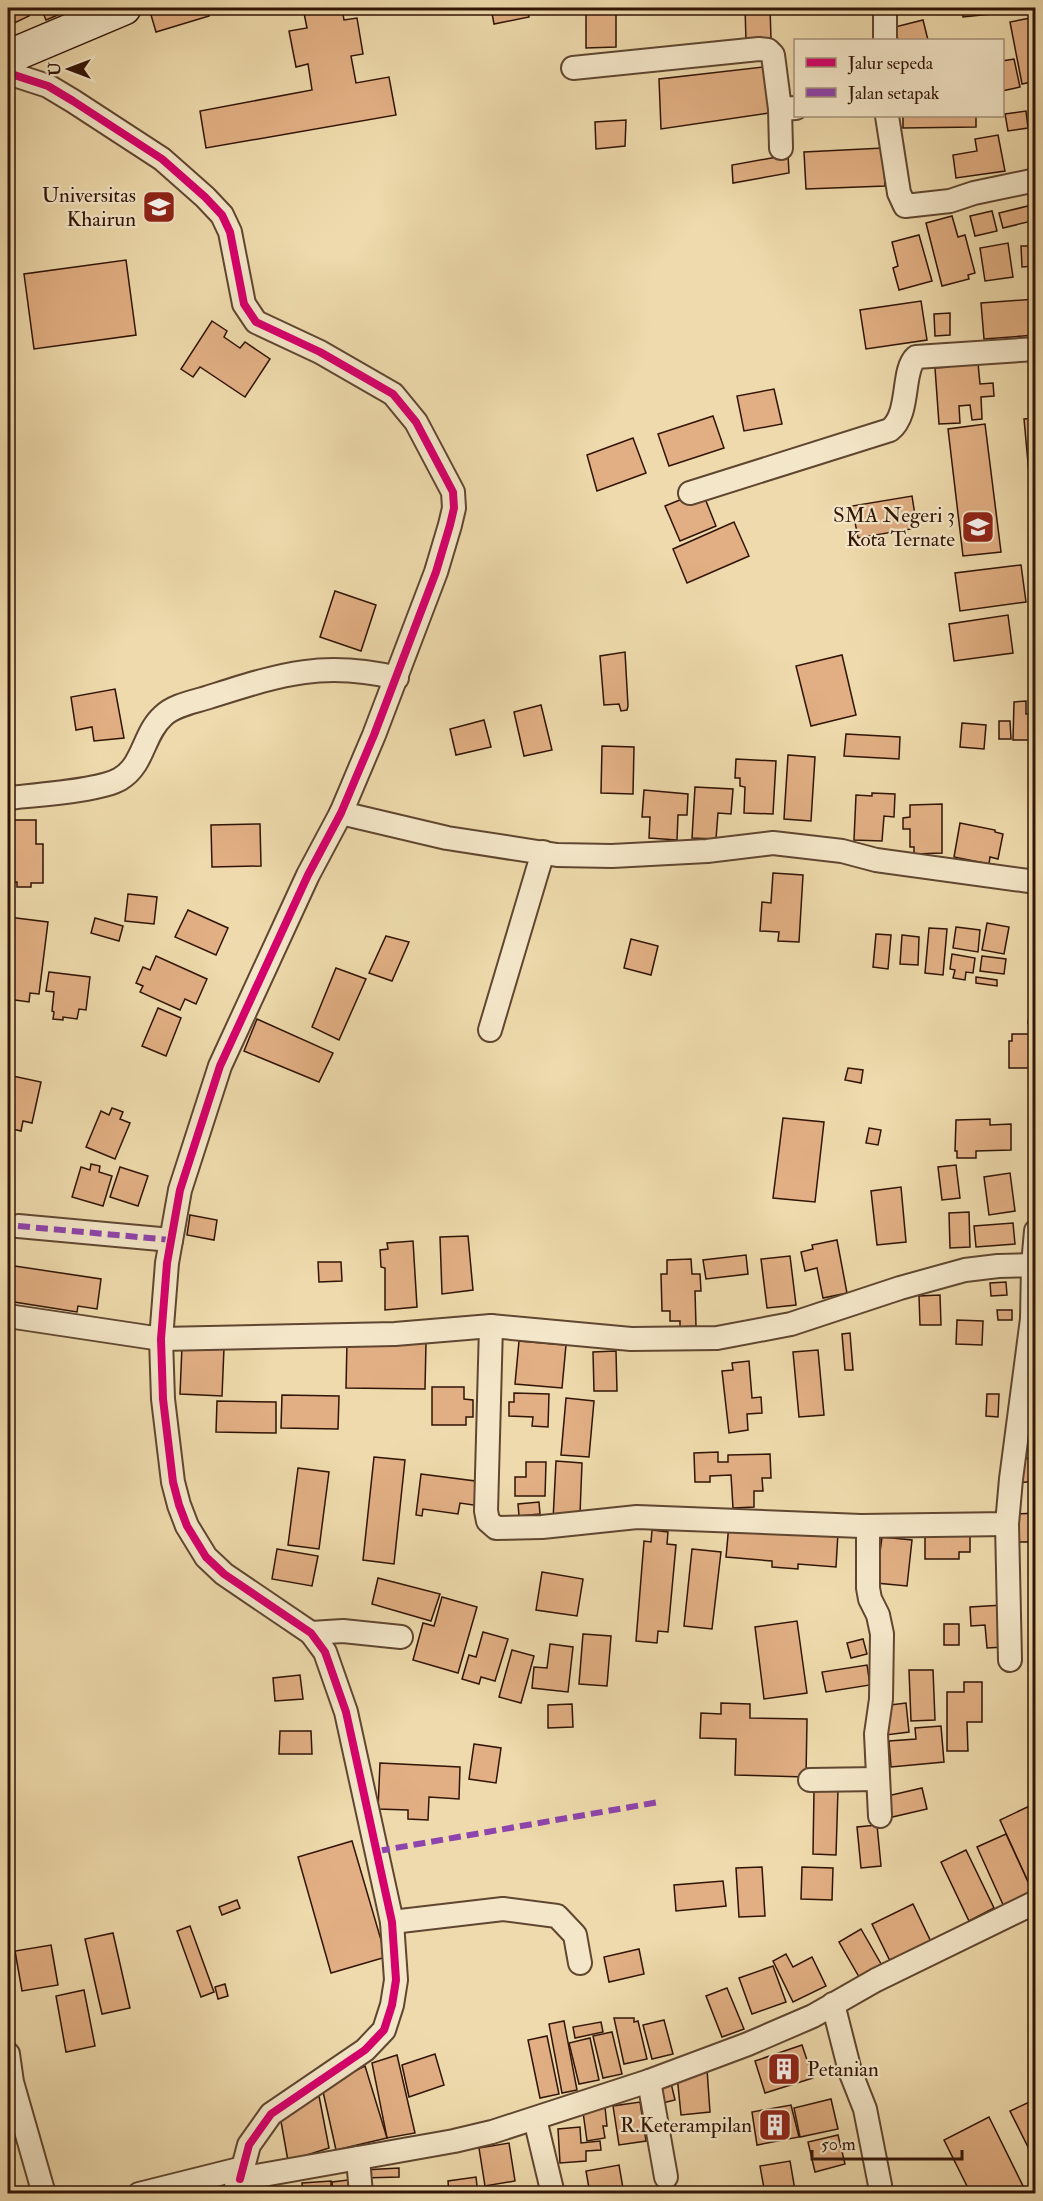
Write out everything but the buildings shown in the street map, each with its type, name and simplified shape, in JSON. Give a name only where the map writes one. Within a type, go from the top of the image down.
[{"type":"street","points":[[8,57],[124,8]]},
{"type":"street","points":[[885,8],[885,39]]},
{"type":"street","points":[[573,68],[759,49],[768,50],[773,55],[788,109],[781,148]]},
{"type":"street","points":[[8,73],[48,86],[162,159],[205,197],[222,215],[230,232],[244,304],[256,322],[320,352],[393,394],[416,422],[453,492],[454,508],[436,572],[397,678],[341,813],[308,875],[220,1066],[180,1190],[167,1263],[161,1339],[163,1399],[173,1482],[187,1526],[206,1557],[224,1574],[311,1633],[325,1652],[346,1712],[392,1922],[396,1980],[392,2005],[384,2030],[365,2050],[271,2114],[249,2145],[239,2180]]},
{"type":"street","points":[[887,117],[898,182],[905,206],[950,201],[974,193],[1035,180]]},
{"type":"street","points":[[690,493],[890,430],[900,417],[911,366],[916,357],[1035,349]]},
{"type":"street","points":[[8,798],[90,787],[118,780],[133,770],[152,729],[167,712],[242,686],[295,672],[328,669],[367,671],[397,678]]},
{"type":"street","points":[[341,813],[447,838],[531,853],[612,856],[706,851],[773,843],[842,851],[876,860],[1035,882]]},
{"type":"street","points":[[490,1030],[543,852]]},
{"type":"street","points":[[18,1226],[171,1240]]},
{"type":"street","points":[[1010,1660],[1007,1524],[1011,1479],[1034,1319],[1035,1232]]},
{"type":"street","points":[[8,1316],[161,1339],[395,1334],[491,1326],[631,1339],[717,1338],[791,1324],[900,1288],[965,1270],[1033,1265]]},
{"type":"street","points":[[491,1326],[486,1511],[488,1521],[496,1528],[542,1527],[637,1517],[868,1526],[1007,1524]]},
{"type":"street","points":[[868,1526],[868,1588],[882,1634],[881,1699],[876,1734],[880,1816]]},
{"type":"street","points":[[311,1633],[342,1631],[401,1637]]},
{"type":"street","points":[[810,1780],[878,1779]]},
{"type":"street","points":[[139,2193],[239,2180],[454,2141],[535,2119],[649,2081],[793,2025],[876,1980],[1035,1902]]},
{"type":"street","points":[[392,1922],[503,1909],[557,1916],[574,1935],[580,1963]]},
{"type":"street","points":[[833,2004],[850,2071],[865,2109],[880,2185]]},
{"type":"street","points":[[8,2054],[12,2082],[44,2193]]},
{"type":"street","points":[[649,2081],[666,2177]]},
{"type":"street","points":[[535,2119],[553,2193]]},
{"type":"street","points":[[358,2158],[361,2193]]},
{"type":"marked path","points":[[18,1226],[171,1240]]},
{"type":"marked path","points":[[1033,1265],[1036,1231]]},
{"type":"marked path","points":[[378,1851],[659,1802]]},
{"type":"cycle path","points":[[8,73],[48,86],[73,101],[162,159],[205,197],[222,215],[230,232],[244,304],[256,322],[320,352],[393,394],[416,422],[453,492],[454,508],[436,572],[374,735],[341,813],[308,875],[220,1066],[180,1190],[167,1263],[161,1339],[163,1399],[173,1482],[179,1505],[187,1526],[206,1557],[224,1574],[311,1633],[325,1652],[346,1712],[392,1922],[396,1980],[392,2005],[384,2030],[365,2050],[271,2114],[249,2145],[240,2179]]},
{"type":"place","name":"Universitas Khairun","points":[[159,207]]},
{"type":"place","name":"SMA Negeri 3 Kota Ternate","points":[[978,527]]},
{"type":"place","name":"Petanian","points":[[784,2069]]},
{"type":"place","name":"R.Keterampilan","points":[[775,2125]]}]
